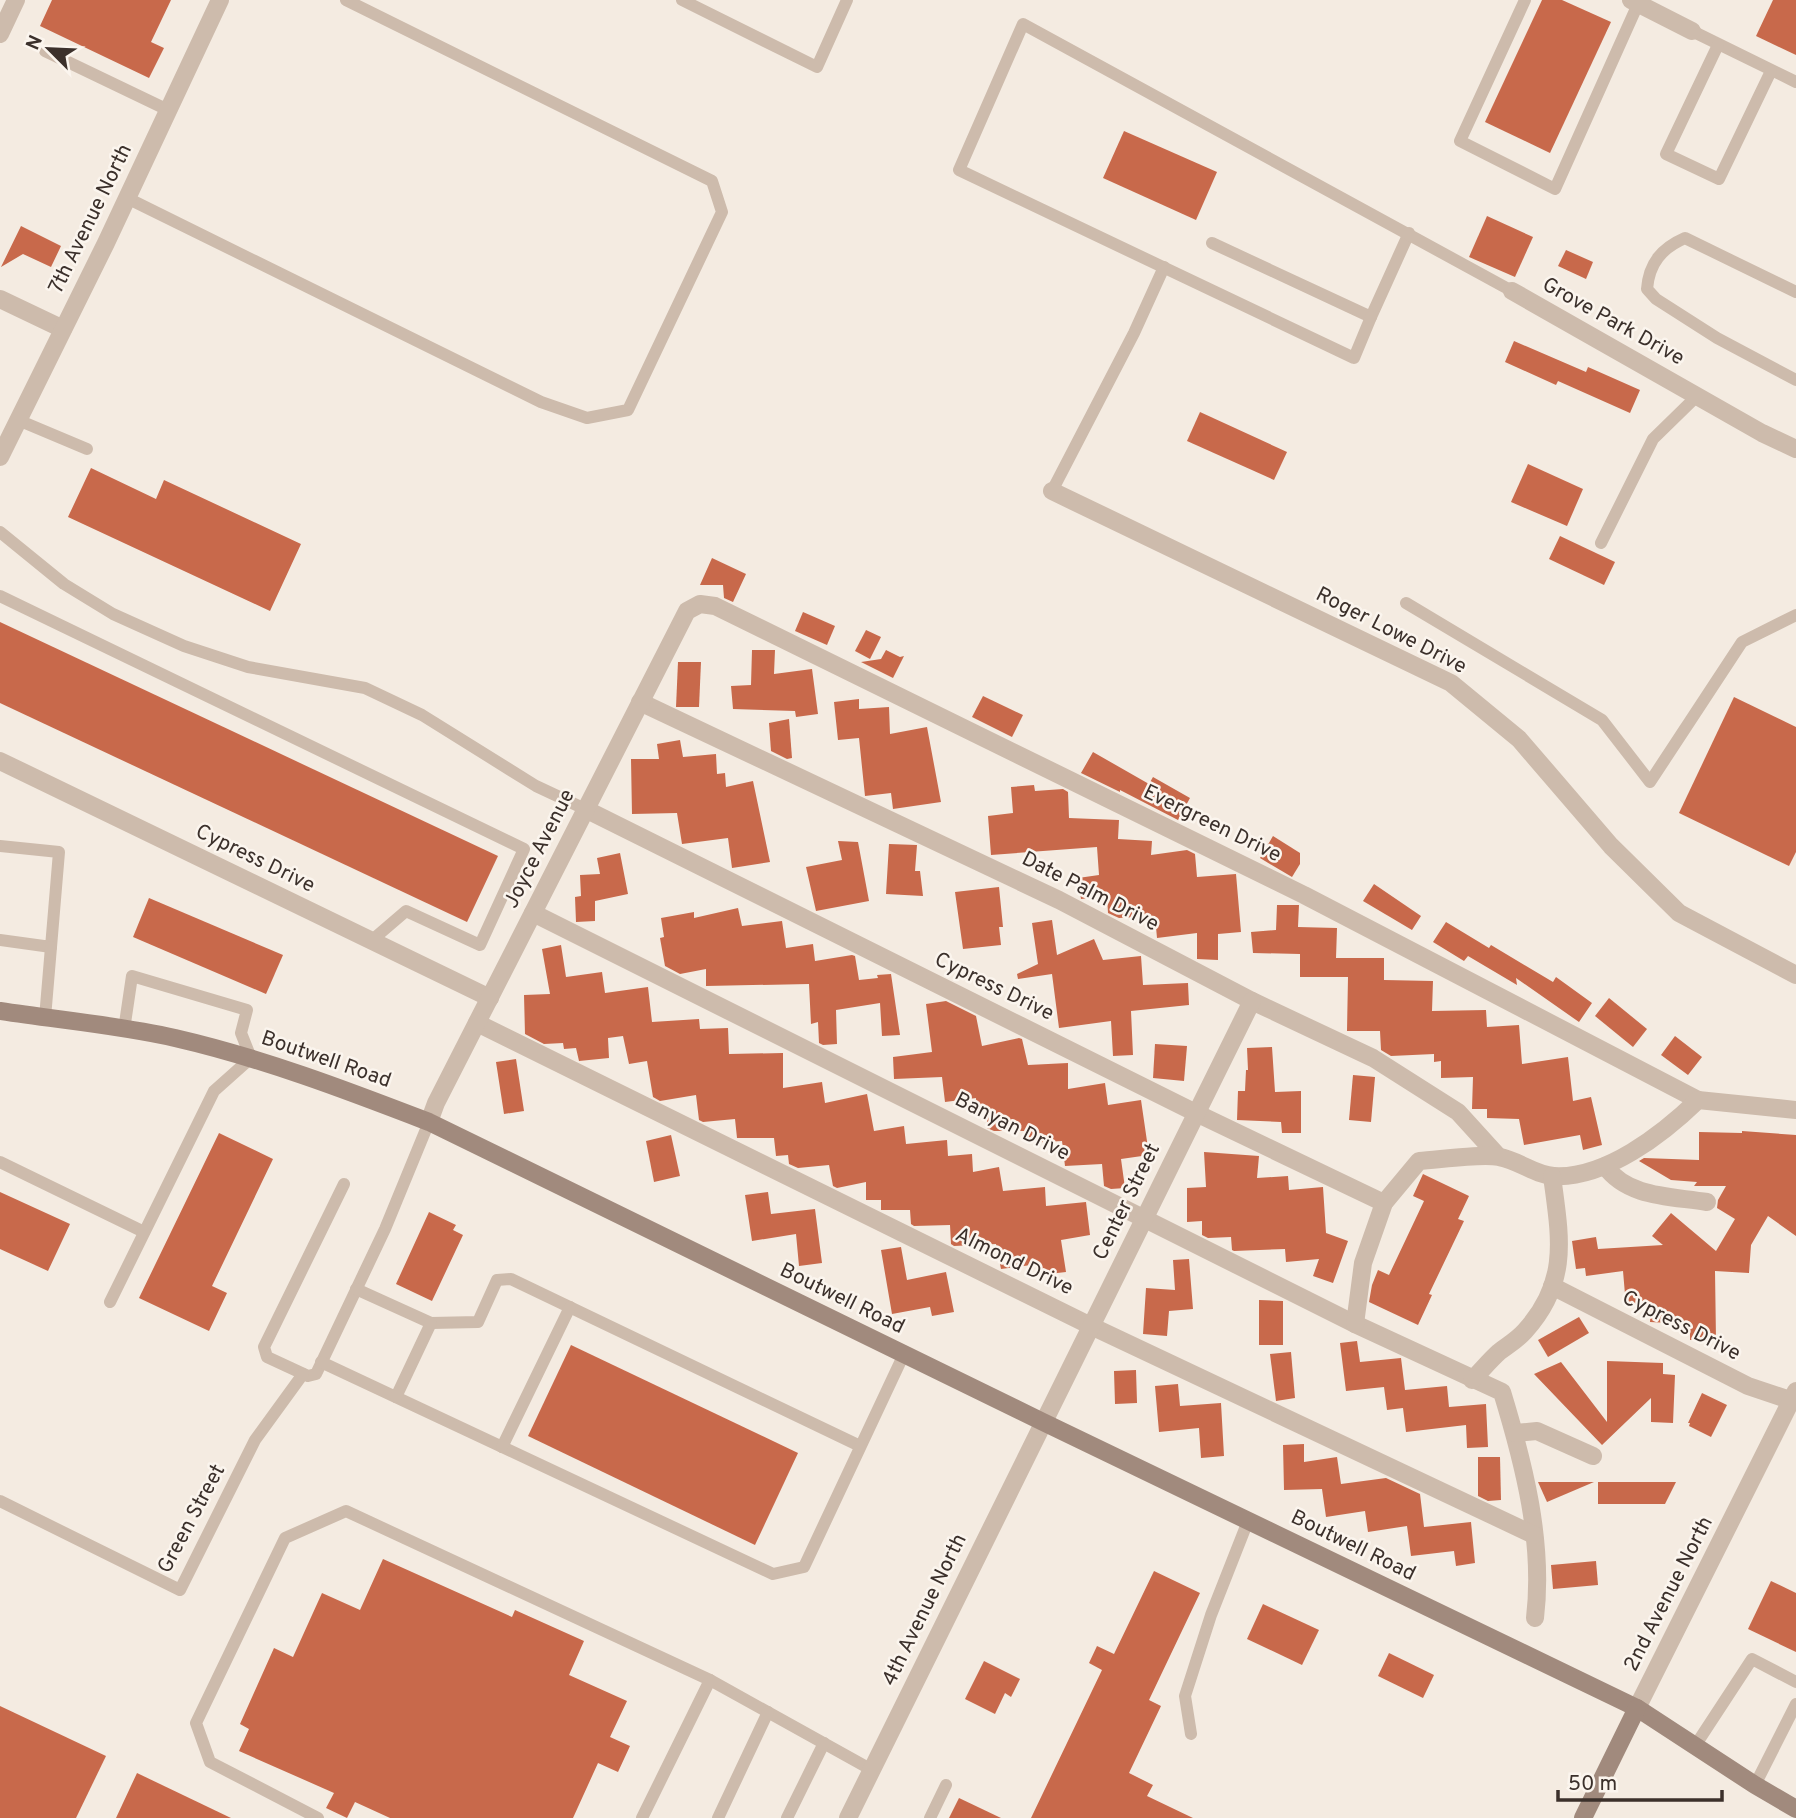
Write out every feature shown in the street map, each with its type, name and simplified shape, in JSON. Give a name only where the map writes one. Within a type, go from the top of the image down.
[{"type":"street","points":[[0,34],[16,0]]},
{"type":"street","name":"7th Avenue North","points":[[0,457],[220,0]]},
{"type":"street","points":[[1635,2],[1692,31]]},
{"type":"street","name":"Grove Park Drive","points":[[1512,291],[1762,433],[1796,449]]},
{"type":"street","points":[[0,299],[63,329]]},
{"type":"street","name":"Roger Lowe Drive","points":[[1052,491],[1451,684],[1519,739],[1611,846],[1679,913],[1796,975]]},
{"type":"street","name":"Joyce Avenue","points":[[429,1122],[687,611],[700,604]]},
{"type":"street","name":"Evergreen Drive","points":[[700,604],[715,606],[1304,895],[1698,1100]]},
{"type":"street","name":"Date Palm Drive","points":[[640,702],[1059,900],[1252,1001],[1373,1058],[1458,1112],[1498,1156]]},
{"type":"street","name":"Cypress Drive","points":[[0,761],[490,998]]},
{"type":"street","name":"Cypress Drive","points":[[585,809],[1196,1113],[1384,1203]]},
{"type":"street","name":"Banyan Drive","points":[[533,913],[1355,1324],[1502,1392],[1515,1433]]},
{"type":"street","name":"Center Street","points":[[1044,1422],[1252,1001]]},
{"type":"street","name":"Boutwell Road","points":[[0,1010],[173,1038],[251,1058],[328,1083],[429,1122],[1637,1708],[1755,1785],[1794,1804]]},
{"type":"street","name":"Almond Drive","points":[[477,1023],[1091,1325],[1534,1535]]},
{"type":"street","points":[[1355,1324],[1363,1264],[1384,1203],[1419,1161],[1498,1156],[1552,1177],[1577,1175],[1605,1166],[1656,1137],[1698,1100],[1796,1110]]},
{"type":"street","points":[[1605,1166],[1612,1176],[1632,1188],[1707,1202]]},
{"type":"street","points":[[1472,1380],[1523,1333],[1543,1306],[1552,1286],[1560,1253],[1560,1236],[1552,1177]]},
{"type":"street","name":"Cypress Drive","points":[[1552,1286],[1748,1386],[1795,1397]]},
{"type":"street","name":"2nd Avenue North","points":[[1583,1818],[1795,1397]]},
{"type":"street","name":"4th Avenue North","points":[[848,1818],[1044,1422]]},
{"type":"street","points":[[1535,1618],[1538,1595],[1534,1535],[1529,1496],[1515,1433],[1537,1431],[1592,1456]]},
{"type":"lane","points":[[127,198],[541,402],[587,418],[628,410],[722,212],[712,181],[346,0]]},
{"type":"lane","points":[[682,0],[817,67],[847,0]]},
{"type":"lane","points":[[1525,0],[1460,141],[1555,189],[1635,2]]},
{"type":"lane","name":"Grove Park Drive","points":[[1164,267],[959,170],[1023,24],[1512,291]]},
{"type":"lane","points":[[1692,31],[1796,82]]},
{"type":"lane","points":[[1718,45],[1666,154],[1719,179],[1772,71]]},
{"type":"lane","points":[[45,51],[169,110]]},
{"type":"lane","points":[[1052,491],[1134,333],[1164,267],[1354,358],[1409,233]]},
{"type":"lane","points":[[1796,292],[1685,238],[1668,246],[1653,264],[1648,275],[1647,289],[1656,299],[1717,338],[1796,380]]},
{"type":"lane","points":[[1212,243],[1371,317]]},
{"type":"lane","points":[[1601,543],[1654,439],[1697,396]]},
{"type":"lane","points":[[18,420],[87,449]]},
{"type":"lane","points":[[0,532],[64,584],[113,614],[184,646],[248,667],[365,688],[422,715],[536,786],[585,809]]},
{"type":"lane","points":[[0,596],[524,849],[480,945],[405,911],[371,941]]},
{"type":"lane","points":[[1406,603],[1602,720],[1650,782],[1742,642],[1796,615]]},
{"type":"lane","points":[[0,846],[59,852],[45,1018]]},
{"type":"lane","points":[[0,940],[51,947]]},
{"type":"lane","points":[[110,1302],[214,1091],[251,1058],[241,1033],[247,1010],[132,976],[124,1030]]},
{"type":"lane","points":[[344,1184],[264,1347],[267,1357],[309,1376],[316,1374],[385,1228],[429,1122]]},
{"type":"lane","points":[[0,1162],[144,1232]]},
{"type":"lane","points":[[356,1289],[430,1324],[478,1322],[497,1280],[511,1279],[860,1446]]},
{"type":"lane","points":[[502,1447],[570,1307]]},
{"type":"lane","points":[[396,1396],[430,1324]]},
{"type":"lane","points":[[321,1362],[773,1574],[804,1567],[904,1354]]},
{"type":"lane","name":"Green Street","points":[[0,1501],[180,1590],[256,1440],[303,1374]]},
{"type":"lane","points":[[318,1818],[210,1762],[196,1723],[285,1538],[346,1511],[710,1680],[872,1770]]},
{"type":"lane","points":[[1191,1734],[1185,1696],[1211,1615],[1248,1521]]},
{"type":"lane","points":[[1695,1746],[1752,1659],[1796,1682]]},
{"type":"lane","points":[[642,1818],[710,1680]]},
{"type":"lane","points":[[1755,1785],[1796,1704]]},
{"type":"lane","points":[[718,1818],[768,1712]]},
{"type":"lane","points":[[787,1818],[824,1743]]},
{"type":"lane","points":[[930,1818],[946,1785]]},
{"type":"building","points":[[52,0],[171,0],[151,42],[164,48],[149,78],[40,26]]},
{"type":"building","points":[[1542,0],[1562,0],[1611,22],[1550,153],[1485,122]]},
{"type":"building","points":[[1773,0],[1796,0],[1796,55],[1756,36]]},
{"type":"building","points":[[1124,131],[1217,172],[1196,220],[1103,178]]},
{"type":"building","points":[[1487,216],[1533,237],[1515,277],[1469,257]]},
{"type":"building","points":[[21,226],[61,246],[51,267],[23,254],[1,267]]},
{"type":"building","points":[[1566,250],[1593,262],[1586,279],[1558,266]]},
{"type":"building","points":[[1514,341],[1586,372],[1588,367],[1640,390],[1630,413],[1558,381],[1556,385],[1505,362]]},
{"type":"building","points":[[1200,412],[1287,452],[1274,480],[1187,441]]},
{"type":"building","points":[[1528,464],[1583,489],[1567,526],[1511,502]]},
{"type":"building","points":[[91,468],[156,499],[164,480],[301,544],[270,611],[68,517]]},
{"type":"building","points":[[1560,536],[1615,562],[1604,585],[1549,559]]},
{"type":"building","points":[[712,558],[746,574],[733,602],[724,598],[723,585],[700,585]]},
{"type":"building","points":[[803,612],[835,626],[827,645],[795,631]]},
{"type":"building","points":[[0,622],[498,856],[467,922],[0,703]]},
{"type":"building","points":[[866,630],[881,637],[870,659],[855,651]]},
{"type":"building","points":[[752,650],[775,650],[774,674],[812,669],[818,714],[796,717],[795,711],[733,709],[731,686],[751,685]]},
{"type":"building","points":[[886,650],[900,657],[904,656],[893,678],[861,662],[881,659]]},
{"type":"building","points":[[678,662],[701,662],[699,707],[676,707]]},
{"type":"building","points":[[983,696],[1023,715],[1012,737],[972,717]]},
{"type":"building","points":[[1734,697],[1796,727],[1796,852],[1789,866],[1679,813]]},
{"type":"building","points":[[859,699],[859,709],[889,707],[890,734],[927,727],[941,802],[893,809],[891,793],[865,796],[859,738],[838,740],[834,702]]},
{"type":"building","points":[[789,719],[792,758],[787,759],[771,751],[769,723]]},
{"type":"building","points":[[680,740],[683,757],[716,754],[717,774],[725,773],[726,787],[753,781],[770,862],[732,868],[728,838],[682,844],[677,813],[632,814],[631,759],[659,759],[657,744]]},
{"type":"building","points":[[1093,752],[1149,784],[1153,777],[1190,798],[1178,820],[1081,773]]},
{"type":"building","points":[[1034,785],[1035,791],[1063,789],[1068,792],[1069,818],[1119,820],[1118,839],[1152,841],[1151,855],[1187,850],[1195,854],[1197,877],[1236,874],[1241,932],[1218,934],[1218,960],[1197,959],[1197,933],[1157,938],[1155,916],[1119,918],[1108,913],[1107,896],[1081,899],[1078,878],[1099,875],[1097,847],[991,855],[988,816],[1013,813],[1011,787]]},
{"type":"building","points":[[1273,836],[1300,853],[1300,864],[1292,877],[1260,858]]},
{"type":"building","points":[[838,841],[858,842],[869,901],[816,911],[806,867],[842,860]]},
{"type":"building","points":[[889,844],[917,845],[915,871],[920,871],[923,896],[886,894]]},
{"type":"building","points":[[620,853],[628,894],[595,901],[595,921],[576,922],[575,897],[581,896],[580,875],[600,874],[597,858]]},
{"type":"building","points":[[1374,884],[1421,916],[1412,930],[1363,901]]},
{"type":"building","points":[[999,887],[1003,927],[999,927],[1001,945],[963,949],[955,892]]},
{"type":"building","points":[[149,898],[283,955],[266,994],[133,937]]},
{"type":"building","points":[[1277,905],[1299,905],[1298,927],[1337,928],[1336,958],[1384,958],[1384,980],[1433,981],[1432,1011],[1486,1010],[1487,1027],[1519,1025],[1522,1064],[1568,1057],[1573,1101],[1591,1097],[1602,1145],[1583,1150],[1580,1135],[1524,1145],[1519,1119],[1487,1118],[1487,1109],[1472,1109],[1473,1077],[1441,1078],[1441,1061],[1434,1062],[1434,1054],[1391,1056],[1381,1050],[1380,1031],[1347,1031],[1348,977],[1300,977],[1300,954],[1253,953],[1251,932],[1276,930]]},
{"type":"building","points":[[738,908],[742,926],[782,921],[786,948],[813,944],[815,961],[855,956],[859,980],[891,974],[900,1035],[882,1036],[880,1003],[836,1010],[837,1044],[823,1045],[819,1043],[818,1022],[811,1024],[809,984],[706,986],[706,969],[680,974],[665,966],[660,938],[664,937],[661,918],[694,912],[694,918]]},
{"type":"building","points":[[1052,920],[1057,955],[1094,939],[1103,960],[1141,956],[1143,985],[1188,983],[1189,1005],[1131,1011],[1133,1055],[1113,1056],[1111,1021],[1059,1028],[1052,974],[1018,979],[1017,974],[1038,964],[1032,923]]},
{"type":"building","points":[[1446,922],[1553,982],[1556,977],[1592,1003],[1579,1022],[1516,978],[1517,985],[1468,956],[1464,961],[1433,942]]},
{"type":"building","points":[[561,945],[566,977],[602,972],[605,993],[648,987],[652,1022],[699,1019],[700,1029],[728,1028],[729,1054],[783,1053],[783,1088],[822,1082],[825,1103],[867,1094],[874,1131],[904,1126],[906,1144],[947,1140],[948,1156],[972,1154],[973,1172],[999,1167],[1003,1191],[1045,1187],[1046,1206],[1086,1202],[1090,1235],[1061,1240],[1066,1272],[1040,1275],[1039,1264],[1001,1269],[996,1244],[954,1246],[951,1244],[950,1225],[914,1226],[911,1224],[910,1210],[881,1210],[881,1200],[866,1200],[866,1182],[837,1188],[833,1186],[829,1165],[798,1168],[789,1164],[788,1155],[776,1156],[774,1138],[737,1138],[735,1119],[703,1122],[699,1120],[696,1095],[660,1101],[653,1097],[647,1061],[629,1064],[623,1036],[608,1038],[609,1058],[579,1061],[576,1048],[564,1049],[563,1043],[544,1044],[525,1034],[524,995],[550,994],[542,949]]},
{"type":"building","points":[[1609,998],[1647,1029],[1633,1047],[1595,1016]]},
{"type":"building","points":[[946,1001],[976,1016],[982,1046],[1022,1039],[1028,1065],[1068,1063],[1068,1089],[1105,1083],[1108,1105],[1141,1100],[1149,1155],[1121,1159],[1125,1188],[1111,1189],[1104,1186],[1102,1164],[1065,1166],[1062,1141],[1026,1143],[1026,1131],[994,1131],[987,1128],[987,1117],[976,1117],[976,1098],[945,1102],[942,1077],[894,1079],[893,1057],[932,1052],[926,1004]]},
{"type":"building","points":[[1675,1036],[1702,1057],[1688,1075],[1661,1055]]},
{"type":"building","points":[[1155,1044],[1187,1046],[1184,1081],[1153,1078]]},
{"type":"building","points":[[1272,1047],[1275,1092],[1301,1091],[1301,1133],[1282,1133],[1281,1122],[1237,1120],[1238,1091],[1245,1091],[1248,1070],[1247,1048]]},
{"type":"building","points":[[516,1059],[524,1111],[504,1114],[496,1062]]},
{"type":"building","points":[[1353,1075],[1375,1077],[1371,1122],[1349,1120]]},
{"type":"building","points":[[1742,1131],[1796,1135],[1796,1236],[1768,1216],[1751,1245],[1749,1273],[1715,1271],[1716,1340],[1690,1340],[1690,1324],[1650,1322],[1651,1304],[1626,1306],[1623,1271],[1586,1276],[1585,1268],[1576,1269],[1572,1241],[1596,1237],[1598,1249],[1663,1245],[1652,1236],[1671,1213],[1716,1251],[1735,1219],[1717,1208],[1718,1200],[1726,1186],[1694,1186],[1697,1182],[1671,1180],[1639,1161],[1644,1158],[1699,1160],[1699,1132]]},
{"type":"building","points":[[219,1133],[273,1159],[212,1286],[227,1293],[209,1331],[139,1298]]},
{"type":"building","points":[[671,1135],[680,1176],[654,1182],[646,1141]]},
{"type":"building","points":[[1204,1152],[1259,1156],[1257,1178],[1288,1176],[1289,1190],[1323,1187],[1326,1233],[1348,1241],[1333,1283],[1313,1276],[1319,1259],[1286,1262],[1285,1249],[1234,1251],[1231,1237],[1208,1238],[1202,1235],[1202,1221],[1187,1222],[1187,1188],[1206,1187]]},
{"type":"building","points":[[1423,1174],[1469,1196],[1458,1219],[1464,1221],[1429,1294],[1432,1295],[1418,1325],[1369,1302],[1378,1270],[1389,1275],[1424,1201],[1413,1196]]},
{"type":"building","points":[[0,1192],[70,1224],[48,1271],[0,1249]]},
{"type":"building","points":[[768,1192],[771,1214],[815,1209],[822,1263],[799,1266],[796,1234],[752,1241],[745,1195]]},
{"type":"building","points":[[429,1212],[456,1225],[453,1230],[463,1235],[432,1301],[396,1284]]},
{"type":"building","points":[[901,1247],[907,1280],[946,1272],[954,1312],[932,1316],[930,1307],[892,1314],[881,1250]]},
{"type":"building","points":[[1189,1259],[1193,1309],[1169,1311],[1167,1336],[1143,1334],[1146,1288],[1175,1290],[1173,1260]]},
{"type":"building","points":[[1259,1300],[1283,1301],[1283,1345],[1259,1345]]},
{"type":"building","points":[[1579,1317],[1589,1333],[1548,1357],[1538,1340]]},
{"type":"building","points":[[1357,1341],[1360,1362],[1401,1358],[1405,1390],[1447,1386],[1449,1407],[1486,1404],[1488,1447],[1467,1448],[1466,1425],[1406,1432],[1403,1408],[1387,1410],[1384,1387],[1346,1391],[1340,1343]]},
{"type":"building","points":[[571,1345],[798,1453],[755,1545],[528,1436]]},
{"type":"building","points":[[1291,1352],[1295,1398],[1276,1401],[1270,1354]]},
{"type":"building","points":[[1607,1361],[1663,1363],[1663,1374],[1675,1375],[1673,1423],[1651,1422],[1651,1398],[1602,1445],[1534,1374],[1561,1362],[1607,1422]]},
{"type":"building","points":[[1136,1370],[1137,1403],[1115,1404],[1114,1371]]},
{"type":"building","points":[[1178,1384],[1180,1406],[1221,1403],[1224,1456],[1201,1458],[1199,1428],[1159,1432],[1155,1386]]},
{"type":"building","points":[[1702,1393],[1727,1405],[1711,1437],[1688,1423]]},
{"type":"building","points":[[1304,1444],[1304,1462],[1337,1457],[1341,1484],[1386,1478],[1420,1494],[1424,1527],[1471,1522],[1475,1563],[1456,1566],[1454,1551],[1411,1556],[1407,1526],[1368,1532],[1365,1511],[1326,1517],[1322,1489],[1284,1490],[1283,1445]]},
{"type":"building","points":[[1478,1457],[1500,1457],[1501,1500],[1488,1501],[1478,1496]]},
{"type":"building","points":[[1538,1482],[1594,1482],[1547,1502]]},
{"type":"building","points":[[1598,1482],[1676,1482],[1665,1504],[1598,1504]]},
{"type":"building","points":[[383,1559],[512,1617],[515,1610],[584,1641],[569,1675],[627,1701],[610,1737],[630,1746],[618,1772],[598,1763],[573,1818],[390,1818],[355,1802],[347,1818],[326,1808],[334,1793],[239,1751],[249,1729],[240,1724],[274,1648],[293,1657],[322,1593],[360,1610]]},
{"type":"building","points":[[1596,1561],[1598,1585],[1553,1589],[1551,1565]]},
{"type":"building","points":[[1154,1571],[1200,1593],[1149,1700],[1161,1706],[1129,1773],[1153,1785],[1147,1796],[1193,1818],[1031,1818],[1102,1670],[1089,1663],[1097,1646],[1114,1654]]},
{"type":"building","points":[[1771,1581],[1796,1593],[1796,1652],[1748,1629]]},
{"type":"building","points":[[1263,1604],[1319,1630],[1302,1665],[1247,1639]]},
{"type":"building","points":[[1389,1653],[1434,1675],[1423,1698],[1378,1676]]},
{"type":"building","points":[[984,1661],[1020,1679],[1011,1697],[1005,1693],[995,1714],[965,1699]]},
{"type":"building","points":[[0,1706],[106,1756],[76,1818],[0,1818]]},
{"type":"building","points":[[137,1773],[231,1818],[116,1818]]},
{"type":"building","points":[[959,1798],[1001,1818],[949,1818]]}]
